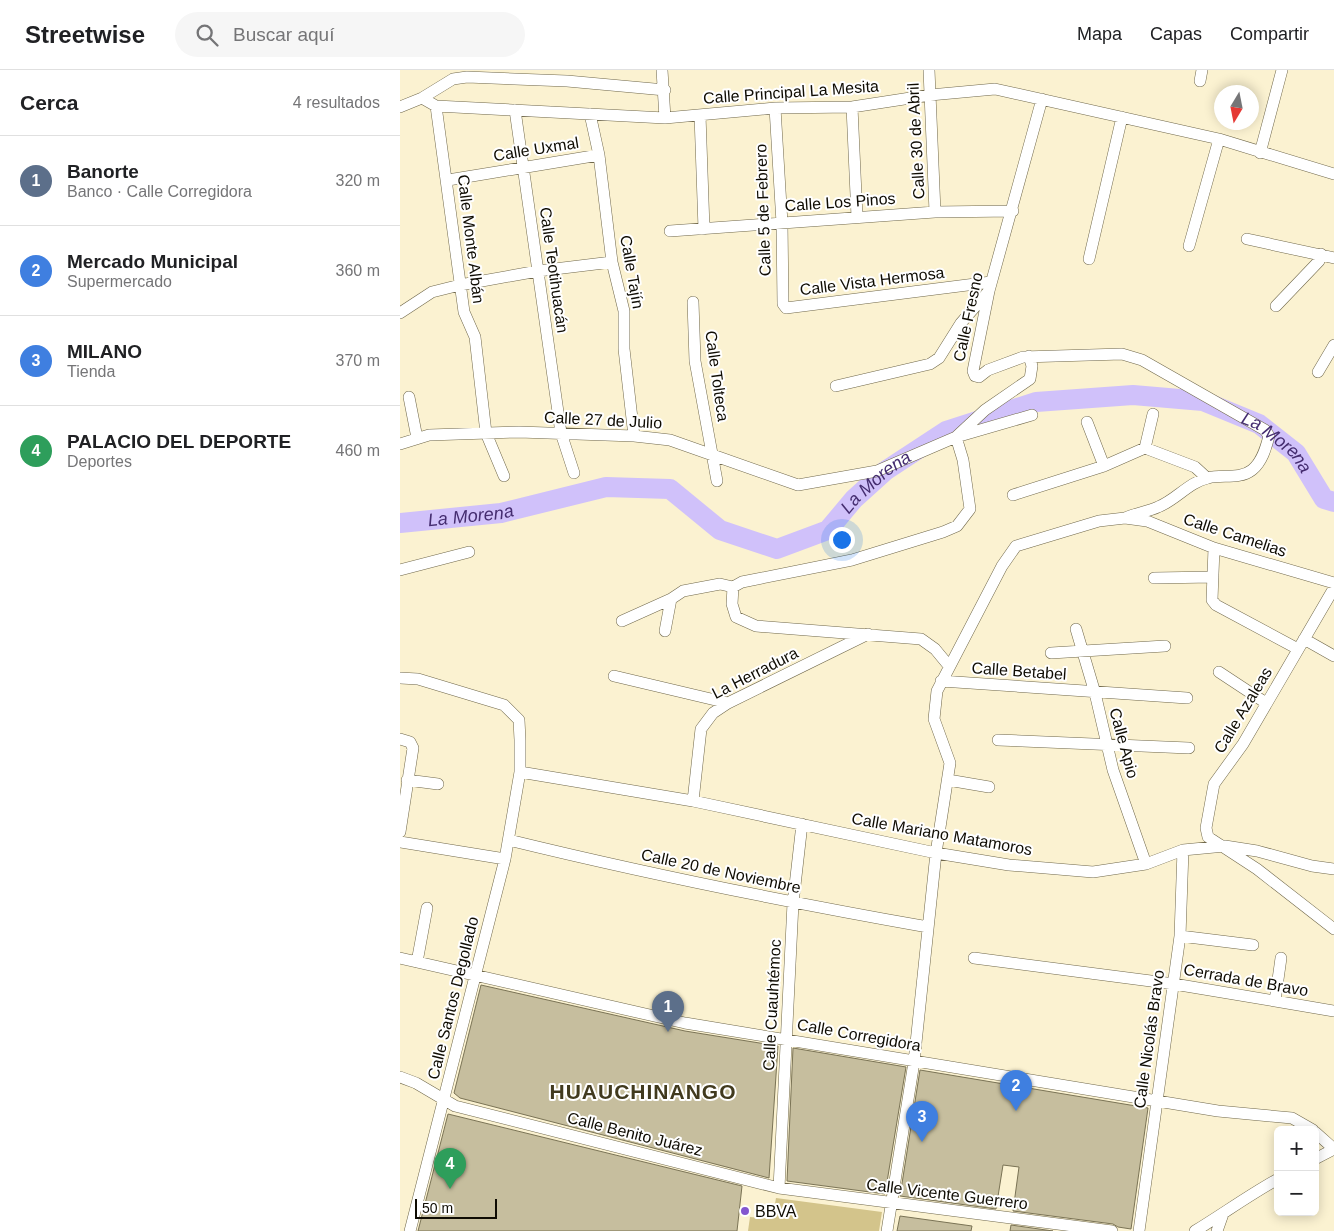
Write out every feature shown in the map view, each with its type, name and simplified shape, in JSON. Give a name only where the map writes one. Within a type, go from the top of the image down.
[{"type":"street","points":[[662,70],[665,118]]},
{"type":"street","name":"Calle 30 de Abril","points":[[929,70],[935,212]]},
{"type":"street","points":[[1260,153],[1282,70]]},
{"type":"street","points":[[400,107],[422,98],[453,79],[467,78],[565,76],[664,90]]},
{"type":"street","name":"Calle Principal La Mesita","points":[[422,98],[436,106],[665,118],[775,108],[852,107],[930,95],[994,89],[1219,139],[1334,174]]},
{"type":"street","name":"Calle Fresno","points":[[1042,99],[990,287],[973,371],[974,376],[979,377],[988,370],[1029,356],[1122,354],[1142,360],[1265,430],[1269,436],[1260,463],[1250,471],[1235,476],[1207,478]]},
{"type":"street","name":"Calle Monte Albán","points":[[436,106],[448,180],[464,312],[475,337],[486,433],[504,476]]},
{"type":"street","points":[[852,107],[857,218]]},
{"type":"street","name":"Calle 5 de Febrero","points":[[775,108],[782,223],[783,304],[786,308]]},
{"type":"street","name":"Calle Teotihuacán","points":[[515,110],[562,433],[574,473]]},
{"type":"street","name":"Calle Tajín","points":[[590,114],[599,155],[612,262],[624,311],[624,349],[634,436]]},
{"type":"street","points":[[700,115],[704,229]]},
{"type":"street","points":[[1090,259],[1122,116]]},
{"type":"street","points":[[1189,246],[1219,139]]},
{"type":"street","name":"Calle Uxmal","points":[[448,180],[599,155]]},
{"type":"street","name":"Calle Los Pinos","points":[[670,232],[935,212],[1012,211]]},
{"type":"street","points":[[1247,239],[1334,258]]},
{"type":"street","points":[[1276,306],[1319,261],[1321,254]]},
{"type":"street","points":[[400,313],[432,292],[460,285],[538,271],[612,262]]},
{"type":"street","points":[[836,386],[930,364],[939,358],[961,323],[990,287]]},
{"type":"street","name":"Calle Vista Hermosa","points":[[786,308],[990,287]]},
{"type":"street","name":"Calle Tolteca","points":[[692,302],[695,361],[717,481]]},
{"type":"street","points":[[1318,372],[1334,345]]},
{"type":"street","points":[[956,438],[984,410],[1030,379],[1032,366],[1029,356]]},
{"type":"street","points":[[409,397],[417,438]]},
{"type":"street","points":[[1144,448],[1153,414]]},
{"type":"street","points":[[956,438],[1032,416]]},
{"type":"street","points":[[1087,422],[1104,466]]},
{"type":"street","name":"Calle 27 de Julio","points":[[400,444],[430,435],[486,433],[562,433],[634,436],[670,440],[798,485],[877,471],[956,438]]},
{"type":"street","points":[[622,621],[683,592],[720,584],[733,587],[742,582],[852,560],[957,526],[970,509],[963,460],[956,438]]},
{"type":"street","points":[[888,1231],[914,1062],[936,853],[950,763],[934,719],[937,691],[1002,566],[1016,546],[1099,521],[1125,518],[1158,507],[1187,488],[1207,478],[1195,467],[1144,448],[1104,466],[1012,495]]},
{"type":"street","name":"Calle Camelias","points":[[1125,518],[1147,521],[1214,548],[1334,583]]},
{"type":"street","points":[[1214,548],[1212,600],[1216,605],[1301,644],[1334,656]]},
{"type":"street","points":[[400,570],[469,552]]},
{"type":"street","points":[[1154,578],[1213,577]]},
{"type":"street","name":"La Herradura","points":[[733,587],[732,604],[736,617],[756,626],[922,639],[935,649],[949,666]]},
{"type":"street","name":"Calle Azaleas","points":[[1225,846],[1208,837],[1206,828],[1214,784],[1242,744],[1334,588]]},
{"type":"street","points":[[665,631],[671,599]]},
{"type":"street","name":"Calle Apio","points":[[1076,629],[1123,800],[1146,864]]},
{"type":"street","name":"La Herradura","points":[[693,801],[701,728],[713,713],[728,703],[868,634]]},
{"type":"street","points":[[1051,653],[1165,646]]},
{"type":"street","points":[[1219,672],[1266,703]]},
{"type":"street","points":[[614,676],[728,703]]},
{"type":"street","name":"Calle Santos Degollado","points":[[400,678],[418,679],[504,705],[519,720],[520,772],[505,859],[410,1231]]},
{"type":"street","name":"Calle Betabel","points":[[941,682],[1187,698]]},
{"type":"street","points":[[400,740],[410,742],[413,748],[400,832]]},
{"type":"street","points":[[998,740],[1189,748]]},
{"type":"street","name":"Calle Mariano Matamoros","points":[[520,772],[693,801],[936,853],[1009,865],[1093,872],[1146,864],[1184,850],[1225,846],[1257,851],[1312,866],[1334,869]]},
{"type":"street","points":[[407,780],[438,784]]},
{"type":"street","points":[[948,780],[989,787]]},
{"type":"street","name":"Calle Cuauhtémoc","points":[[779,1188],[793,903],[802,824]]},
{"type":"street","name":"Calle 20 de Noviembre","points":[[509,840],[605,864],[793,903],[928,927]]},
{"type":"street","points":[[400,842],[505,859]]},
{"type":"street","points":[[1225,846],[1334,928]]},
{"type":"street","name":"Calle Nicolás Bravo","points":[[1138,1231],[1180,936],[1184,850]]},
{"type":"street","points":[[417,962],[427,908]]},
{"type":"street","points":[[1180,936],[1253,945]]},
{"type":"street","name":"Calle Corregidora","points":[[400,958],[685,1023],[1157,1102],[1218,1111],[1292,1118],[1306,1126]]},
{"type":"street","name":"Cerrada de Bravo","points":[[974,958],[1174,984],[1334,1011]]},
{"type":"street","points":[[1275,1001],[1281,958]]},
{"type":"street","name":"Calle Benito Juárez","points":[[400,1077],[416,1082],[455,1106],[779,1188]]},
{"type":"street","name":"Calle Corregidora","points":[[1319,1136],[1334,1149]]},
{"type":"street","points":[[1319,1157],[1334,1149]]},
{"type":"street","points":[[1195,1231],[1223,1214],[1246,1196],[1274,1181]]},
{"type":"street","name":"Calle Vicente Guerrero","points":[[779,1188],[1112,1231]]},
{"type":"street","points":[[1217,1231],[1223,1214]]},
{"type":"shaded area","points":[[776,1198],[882,1212],[879,1231],[748,1231],[750,1217],[772,1219]]},
{"type":"building","points":[[481,985],[685,1031],[778,1046],[769,1178],[460,1098],[454,1093]]},
{"type":"building","points":[[793,1048],[906,1067],[885,1194],[787,1181]]},
{"type":"building","points":[[920,1070],[1148,1108],[1131,1229],[1118,1227],[1113,1224],[1013,1211],[1019,1167],[1003,1165],[996,1209],[900,1196]]},
{"type":"building","points":[[448,1114],[742,1186],[737,1231],[418,1231]]},
{"type":"building","points":[[900,1216],[972,1226],[971,1231],[897,1231]]},
{"type":"building","points":[[1011,1225],[1053,1231],[1010,1231]]},
{"type":"waterway","name":"La Morena","points":[[400,523],[501,513],[606,487],[670,489],[720,530],[777,549],[828,530],[854,499],[885,471],[946,431],[1036,402],[1133,395],[1203,401],[1259,424],[1296,453],[1324,499],[1334,502]]},
{"type":"place","name":"Banorte","points":[[668,1032]]},
{"type":"place","name":"Mercado Municipal","points":[[1016,1111]]},
{"type":"place","name":"MILANO","points":[[922,1142]]},
{"type":"place","name":"PALACIO DEL DEPORTE","points":[[450,1189]]},
{"type":"place","name":"BBVA","points":[[745,1211]]},
{"type":"district","name":"HUAUCHINANGO","points":[[643,1091]]}]
